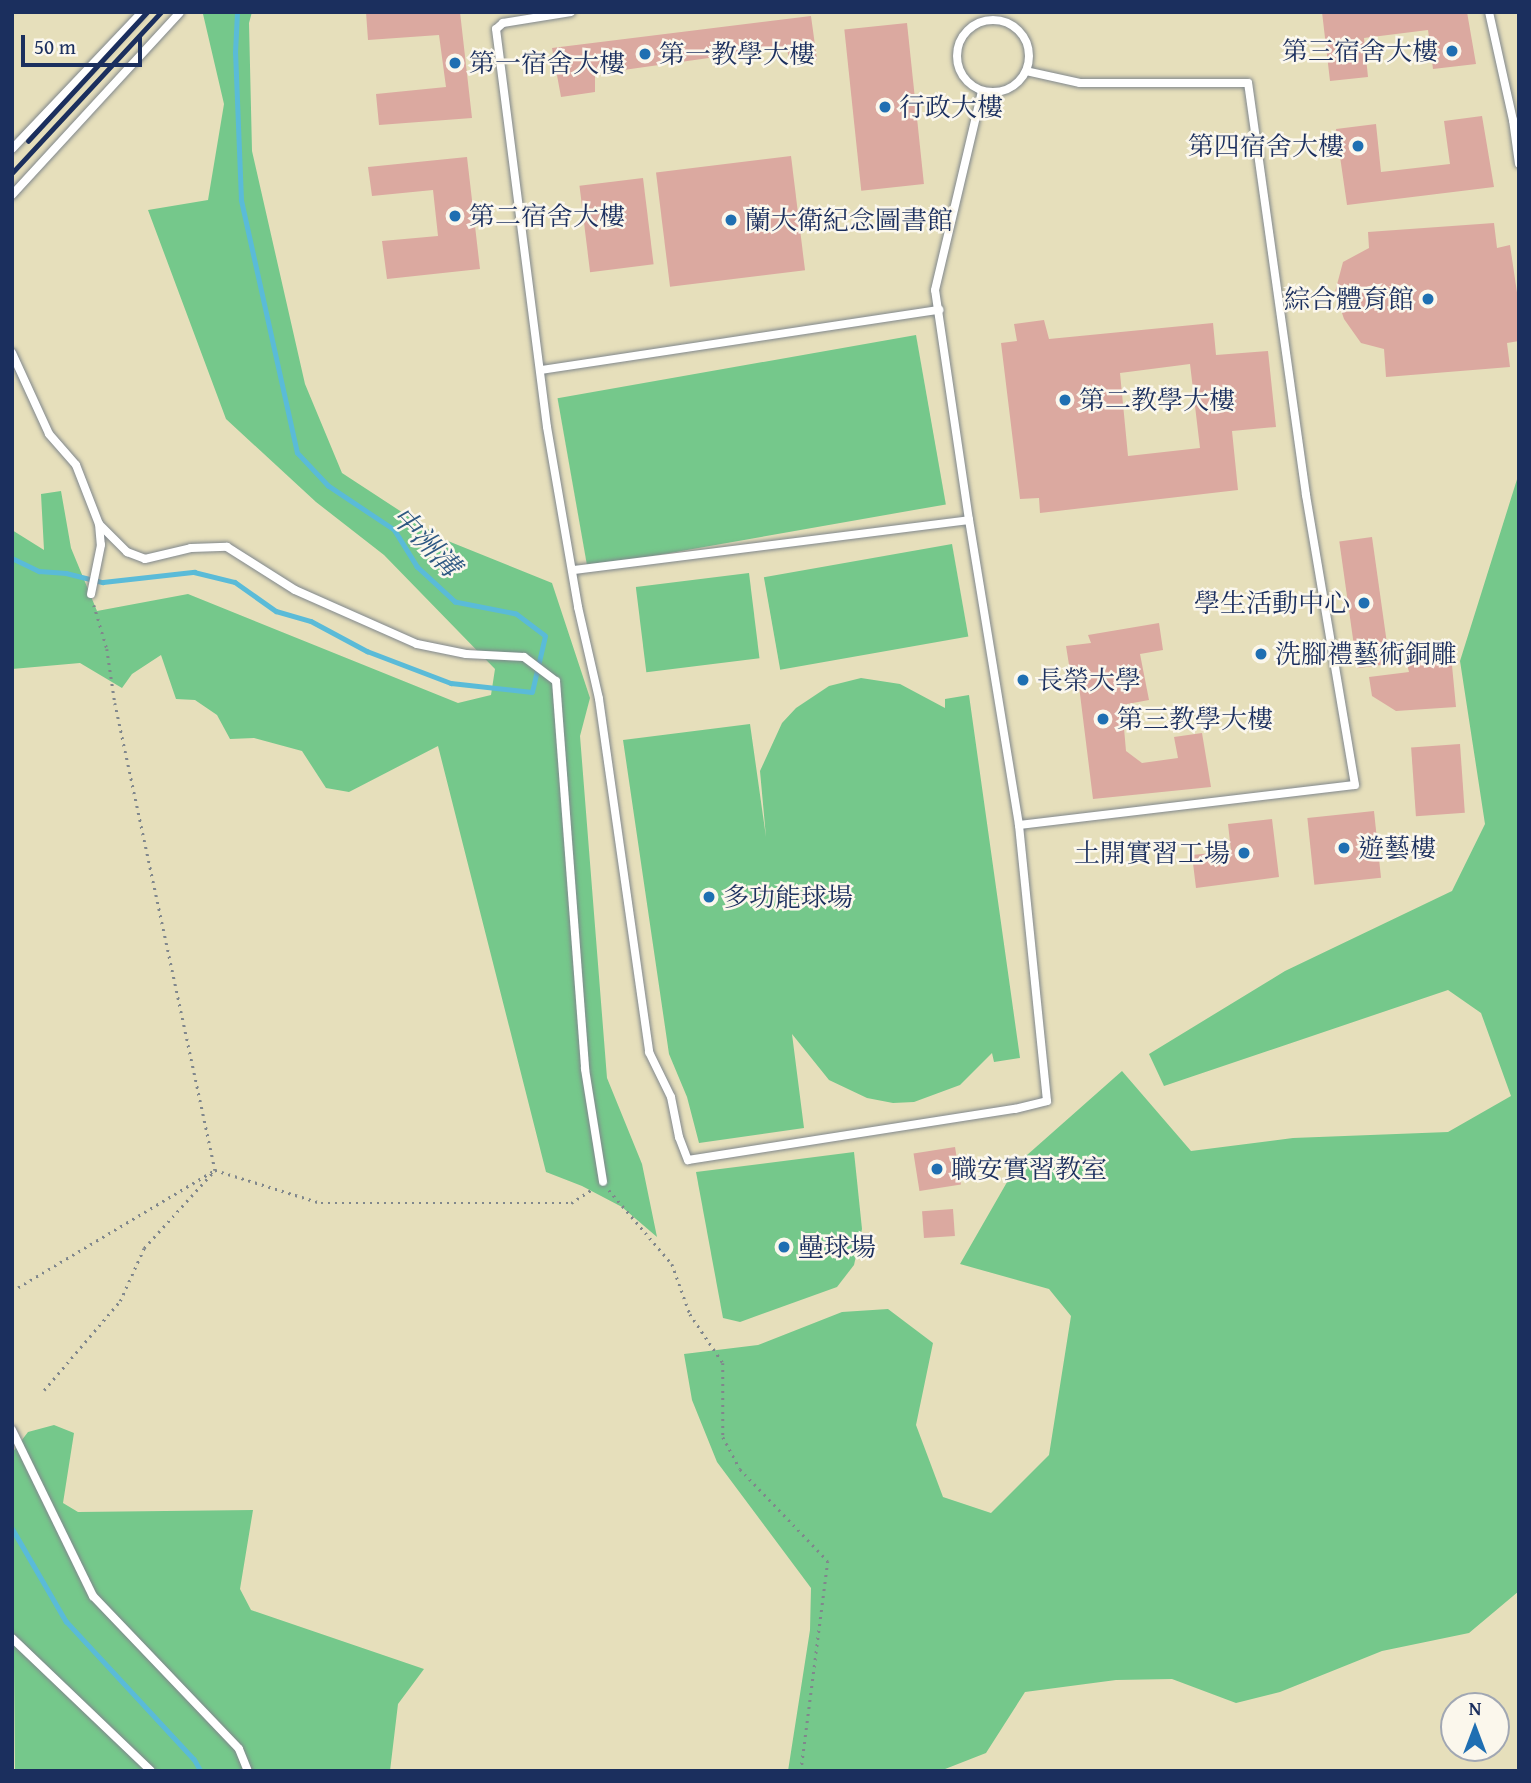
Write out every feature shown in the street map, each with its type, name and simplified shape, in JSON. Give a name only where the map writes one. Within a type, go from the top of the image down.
[{"type":"lane","points":[[12,149],[142,12]]},
{"type":"lane","points":[[12,195],[180,12]]},
{"type":"lane","points":[[571,12],[503,23],[496,29],[547,427],[574,570],[578,607],[599,699],[649,1052],[671,1097],[679,1137],[688,1160],[1015,1109],[1047,1101],[1019,825],[935,290],[982,92]]},
{"type":"lane","points":[[1489,12],[1513,120],[1519,164]]},
{"type":"lane","points":[[995,16],[1020,32],[1027,44],[1029,57],[1026,71],[1018,82],[1006,90],[982,92],[967,80],[959,69],[957,55],[960,41],[968,30],[995,16]]},
{"type":"lane","points":[[1019,825],[1356,785],[1306,495],[1248,83],[1080,83],[1026,71]]},
{"type":"lane","points":[[541,370],[940,310]]},
{"type":"lane","points":[[12,353],[48,434],[76,465],[99,524],[101,545],[91,594]]},
{"type":"lane","points":[[574,570],[969,520]]},
{"type":"lane","points":[[99,524],[127,552],[145,559],[191,548],[228,547],[295,590],[417,644],[466,654],[524,657],[556,681],[585,1069],[603,1182]]},
{"type":"lane","points":[[12,1430],[93,1596],[239,1749],[248,1771]]},
{"type":"lane","points":[[12,1638],[151,1771]]},
{"type":"path","points":[[91,594],[107,649],[115,703],[215,1170]]},
{"type":"path","points":[[44,1390],[120,1301],[144,1248],[215,1170]]},
{"type":"path","points":[[12,1291],[215,1170],[321,1203],[571,1203],[603,1182],[671,1264],[690,1314],[723,1363],[723,1437],[740,1469],[828,1561],[801,1771]]},
{"type":"green space","points":[[252,12],[249,23],[252,151],[305,384],[342,473],[443,539],[552,583],[590,698],[580,736],[607,1078],[642,1164],[657,1237],[622,1207],[582,1186],[546,1172],[438,746],[349,792],[326,788],[302,751],[254,738],[230,739],[217,715],[195,700],[176,699],[161,655],[132,674],[122,688],[80,663],[12,669],[12,530],[44,550],[41,494],[61,491],[71,548],[97,611],[188,594],[458,703],[491,695],[495,669],[384,555],[316,502],[226,419],[148,210],[208,200],[224,104],[203,14]]},
{"type":"green space","points":[[916,335],[946,504],[587,568],[558,398]]},
{"type":"green space","points":[[1519,473],[1519,1591],[1469,1633],[1382,1651],[1280,1692],[1236,1703],[1172,1679],[1116,1680],[1025,1692],[986,1753],[940,1771],[788,1771],[810,1630],[811,1588],[717,1462],[692,1400],[684,1354],[758,1345],[842,1312],[888,1309],[933,1343],[916,1425],[943,1497],[991,1513],[1049,1455],[1071,1316],[1049,1289],[960,1264],[1018,1163],[1122,1071],[1191,1151],[1293,1138],[1448,1132],[1511,1096],[1481,1013],[1448,990],[1164,1086],[1149,1054],[1285,971],[1452,891],[1485,824],[1460,661]]},
{"type":"green space","points":[[952,544],[968,637],[780,670],[764,577]]},
{"type":"green space","points":[[749,573],[759,658],[646,672],[636,587]]},
{"type":"green space","points":[[861,678],[900,684],[945,708],[945,699],[969,695],[1020,1058],[994,1062],[992,1053],[960,1085],[914,1102],[893,1103],[867,1098],[829,1080],[792,1034],[804,1128],[699,1143],[687,1097],[669,1054],[623,740],[750,724],[766,837],[760,771],[782,723],[796,708],[829,686]]},
{"type":"green space","name":"壘球場","points":[[854,1152],[862,1229],[854,1265],[837,1287],[740,1322],[723,1318],[696,1172]]},
{"type":"green space","points":[[54,1425],[74,1433],[63,1503],[78,1512],[253,1510],[240,1589],[251,1610],[424,1669],[398,1704],[390,1771],[15,1771],[12,1453],[28,1432]]},
{"type":"building","name":"第一宿舍大樓","points":[[366,12],[460,12],[472,118],[379,125],[376,94],[446,87],[439,35],[368,40]]},
{"type":"building","name":"第三宿舍大樓","points":[[1322,12],[1467,12],[1476,64],[1433,69],[1428,30],[1364,38],[1368,77],[1330,81]]},
{"type":"building","name":"第一教學大樓","points":[[811,16],[817,60],[789,62],[787,47],[595,74],[595,92],[561,97],[552,48]]},
{"type":"building","name":"行政大樓","points":[[907,23],[924,184],[861,191],[844,30]]},
{"type":"building","name":"第四宿舍大樓","points":[[1482,116],[1494,187],[1347,205],[1336,129],[1376,124],[1381,172],[1450,164],[1444,121]]},
{"type":"building","name":"蘭大衛紀念圖書館","points":[[791,156],[805,270],[670,287],[656,173]]},
{"type":"building","name":"第二宿舍大樓","points":[[467,157],[480,269],[387,279],[382,241],[438,236],[433,190],[372,196],[368,167]]},
{"type":"building","points":[[643,178],[654,264],[590,272],[579,186]]},
{"type":"building","name":"綜合體育館","points":[[1494,223],[1497,248],[1510,245],[1519,306],[1519,341],[1507,343],[1510,367],[1386,377],[1384,349],[1361,343],[1344,319],[1335,292],[1343,262],[1369,248],[1368,232]]},
{"type":"building","name":"第二教學大樓","points":[[1044,320],[1049,339],[1213,323],[1216,355],[1268,351],[1276,427],[1232,431],[1238,490],[1040,513],[1039,498],[1020,499],[1001,343],[1017,341],[1014,324]],"holes":[[[1190,364],[1200,448],[1128,456],[1120,373]]]},
{"type":"building","name":"學生活動中心","points":[[1372,537],[1390,664],[1357,668],[1339,542]]},
{"type":"building","name":"第三教學大樓","points":[[1159,623],[1163,650],[1140,654],[1149,700],[1122,705],[1126,751],[1142,763],[1178,758],[1174,737],[1202,733],[1211,787],[1093,799],[1077,670],[1070,671],[1066,646],[1091,643],[1088,635]]},
{"type":"building","name":"學生活動中心","points":[[1451,655],[1456,707],[1396,711],[1372,696],[1369,677],[1409,672],[1406,660]]},
{"type":"building","name":"遊藝樓","points":[[1460,744],[1465,813],[1416,816],[1411,747]]},
{"type":"building","name":"遊藝樓","points":[[1374,811],[1381,878],[1314,885],[1307,818]]},
{"type":"building","name":"土開實習工場","points":[[1272,819],[1279,877],[1196,888],[1192,855],[1231,851],[1228,824]]},
{"type":"building","name":"職安實習教室","points":[[955,1147],[961,1185],[919,1191],[914,1154]]},
{"type":"building","name":"職安實習教室","points":[[953,1209],[955,1236],[924,1238],[922,1211]]},
{"type":"waterway","name":"中洲溝","points":[[12,558],[39,571],[66,573],[103,582],[194,572],[235,582],[276,611],[311,621],[367,651],[451,683],[532,692],[545,636],[516,614],[455,602],[417,567],[394,530],[328,486],[297,453],[241,200],[235,53],[237,12]]},
{"type":"waterway","points":[[12,1528],[66,1621],[194,1759],[201,1771]]},
{"type":"railway","points":[[28,141],[147,12]]},
{"type":"railway","points":[[12,173],[161,12]]},
{"type":"place","name":"第三宿舍大樓","points":[[1452,51]]},
{"type":"place","name":"第一教學大樓","points":[[645,54]]},
{"type":"place","name":"第一宿舍大樓","points":[[455,63]]},
{"type":"place","name":"行政大樓","points":[[885,107]]},
{"type":"place","name":"第四宿舍大樓","points":[[1358,146]]},
{"type":"place","name":"第二宿舍大樓","points":[[455,216]]},
{"type":"place","name":"蘭大衛紀念圖書館","points":[[731,220]]},
{"type":"place","name":"綜合體育館","points":[[1428,299]]},
{"type":"place","name":"第二教學大樓","points":[[1065,400]]},
{"type":"place","name":"學生活動中心","points":[[1364,603]]},
{"type":"place","name":"洗腳禮藝術銅雕","points":[[1261,654]]},
{"type":"place","name":"長榮大學","points":[[1023,680]]},
{"type":"place","name":"第三教學大樓","points":[[1103,719]]},
{"type":"place","name":"遊藝樓","points":[[1344,848]]},
{"type":"place","name":"土開實習工場","points":[[1244,853]]},
{"type":"place","name":"多功能球場","points":[[709,897]]},
{"type":"place","name":"職安實習教室","points":[[937,1169]]},
{"type":"place","name":"壘球場","points":[[784,1247]]}]
